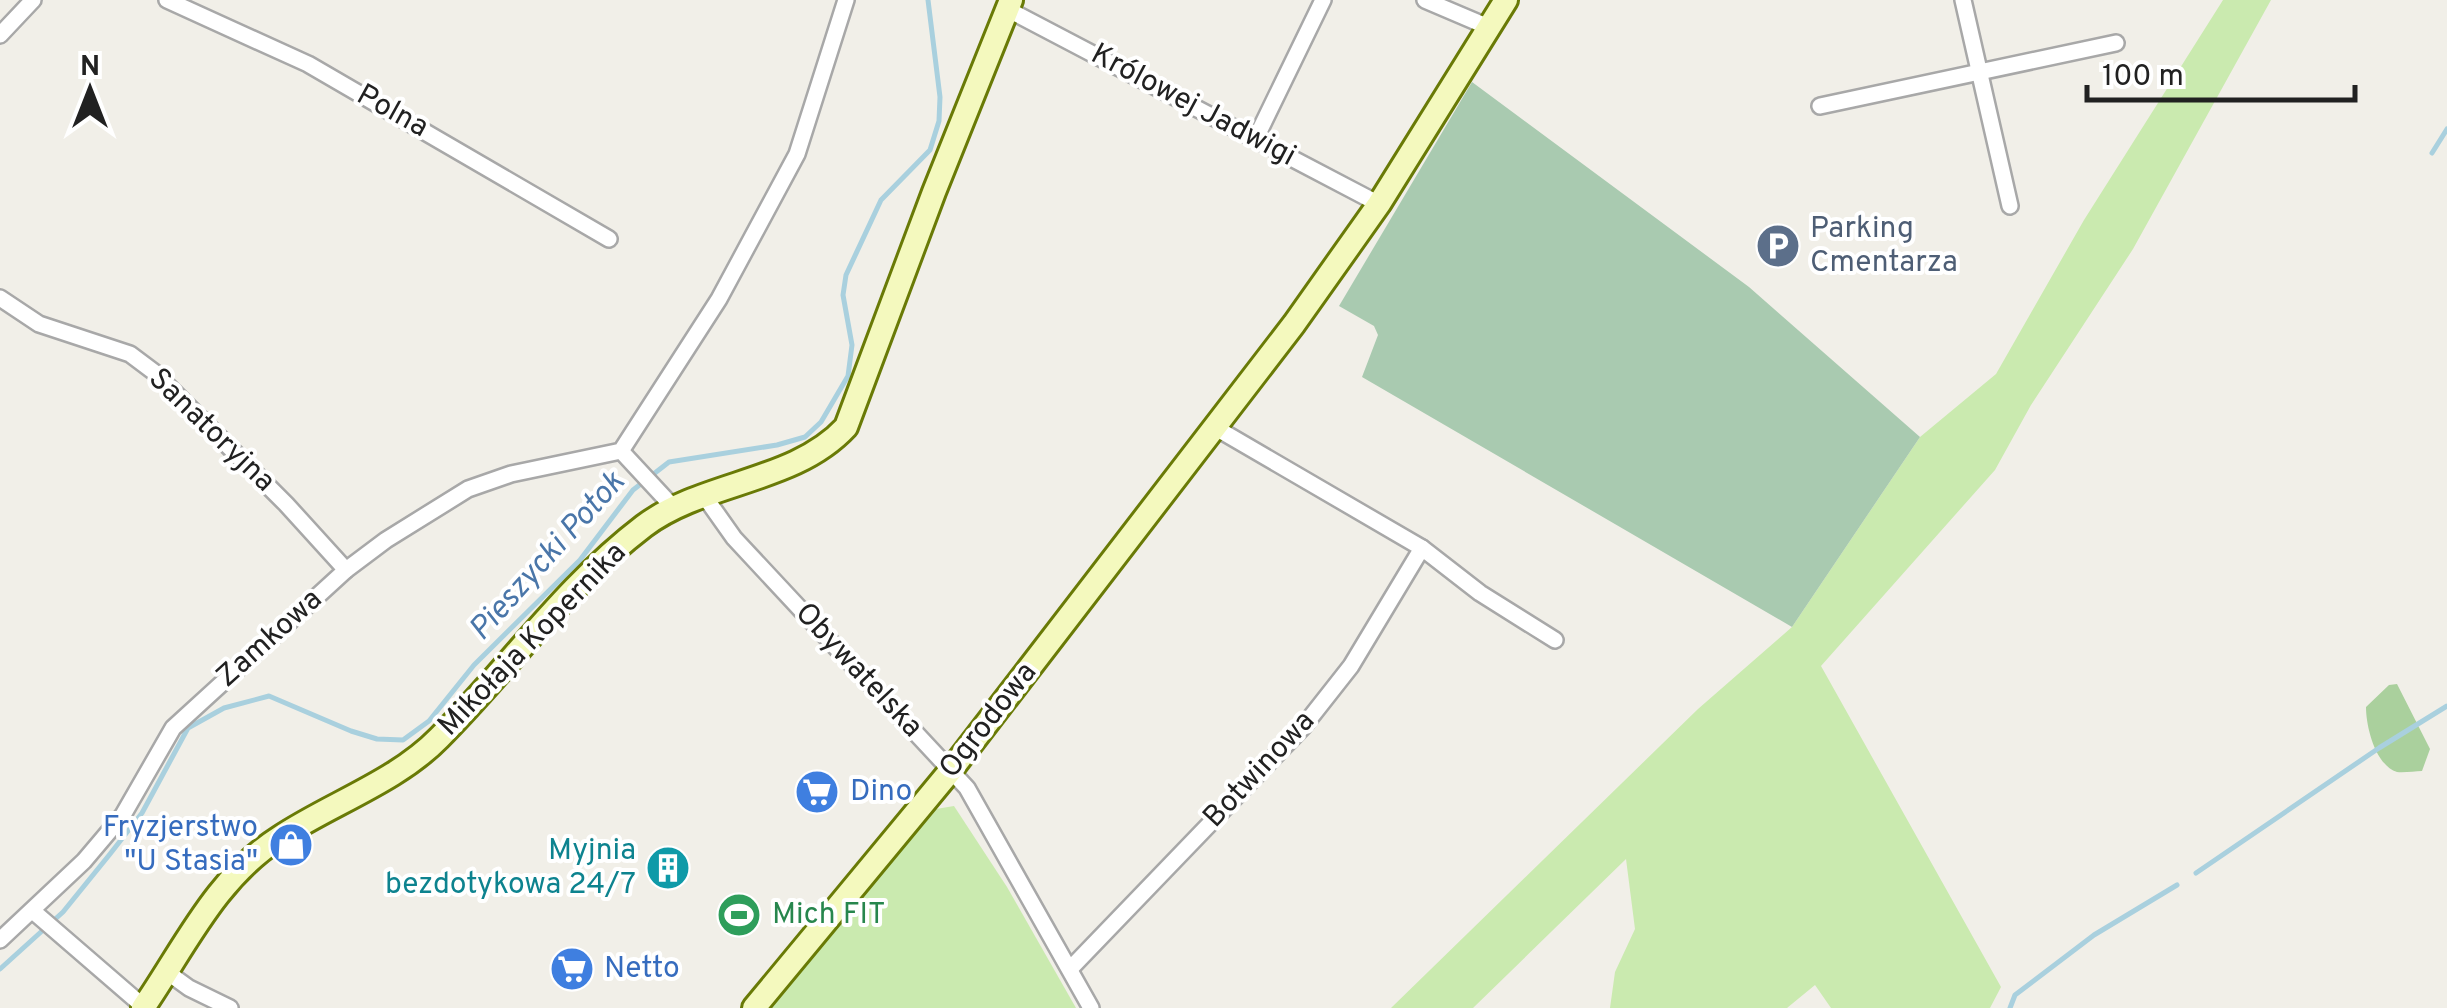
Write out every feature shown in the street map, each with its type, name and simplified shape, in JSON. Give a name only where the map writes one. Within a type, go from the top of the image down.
[{"type":"street","points":[[0,35],[32,0]]},
{"type":"street","name":"Polna","points":[[167,0],[308,64],[609,240]]},
{"type":"street","points":[[674,508],[621,451],[719,299],[797,154],[846,0]]},
{"type":"street","points":[[1256,138],[1323,0]]},
{"type":"street","points":[[1425,0],[1486,26]]},
{"type":"street","name":"Ogrodowa","points":[[754,1008],[951,770],[1216,428],[1378,204],[1467,66],[1486,26],[1506,0]]},
{"type":"street","points":[[1963,0],[2010,206]]},
{"type":"street","name":"Królowej Jadwigi","points":[[1008,4],[1378,204]]},
{"type":"street","name":"Mikołaja Kopernika","points":[[144,1007],[206,908],[249,860],[277,838],[396,770],[437,741],[538,626],[598,565],[646,525],[674,508],[809,456],[846,426],[1008,4]]},
{"type":"street","points":[[1820,106],[2116,42]]},
{"type":"street","name":"Sanatoryjna","points":[[0,298],[39,324],[130,354],[154,372],[346,570]]},
{"type":"street","points":[[1216,428],[1422,548],[1480,593],[1555,640]]},
{"type":"street","name":"Zamkowa","points":[[0,940],[37,914],[122,815],[173,728],[346,570],[468,489],[511,474],[621,451]]},
{"type":"street","name":"Obywatelska","points":[[704,497],[734,538],[967,788],[1091,1008]]},
{"type":"street","name":"Botwinowa","points":[[1070,969],[1303,727],[1351,666],[1422,548]]},
{"type":"street","points":[[37,914],[144,1007]]},
{"type":"street","points":[[167,972],[230,1008]]},
{"type":"green space","points":[[2223,0],[2271,0],[2133,249],[2031,405],[1995,470],[1821,666],[2001,987],[1990,1008],[1831,1008],[1815,985],[1787,1008],[1610,1008],[1615,972],[1635,929],[1626,859],[1473,1008],[1391,1008],[1698,709],[1792,627],[1920,437],[1996,374],[2084,220]]},
{"type":"green space","points":[[1472,82],[1749,287],[1920,437],[1792,627],[1362,377],[1378,335],[1374,326],[1339,306]]},
{"type":"green space","points":[[2397,684],[2430,749],[2422,771],[2397,772],[2389,768],[2370,734],[2366,707],[2389,685]]},
{"type":"green space","points":[[954,806],[1007,887],[1076,1008],[769,1008],[936,809]]},
{"type":"waterway","name":"Pieszycki Potok","points":[[0,969],[63,912],[142,813],[188,728],[224,708],[269,696],[351,731],[377,739],[403,740],[429,721],[474,665],[580,560],[633,490],[669,462],[777,445],[805,437],[821,422],[848,376],[852,345],[843,295],[846,275],[881,200],[930,150],[939,121],[940,97],[928,0]]},
{"type":"waterway","points":[[2432,153],[2447,129]]},
{"type":"waterway","points":[[2196,873],[2447,706]]},
{"type":"waterway","points":[[2010,1008],[2015,995],[2094,935],[2177,885]]},
{"type":"place","name":"Parking Cmentarza","points":[[1778,246]]},
{"type":"place","name":"Dino","points":[[817,792]]},
{"type":"place","name":"Fryzjerstwo \"U Stasia\"","points":[[291,845]]},
{"type":"place","name":"Myjnia bezdotykowa 24/7","points":[[668,868]]},
{"type":"place","name":"Mich FIT","points":[[739,915]]},
{"type":"place","name":"Netto","points":[[572,969]]}]
